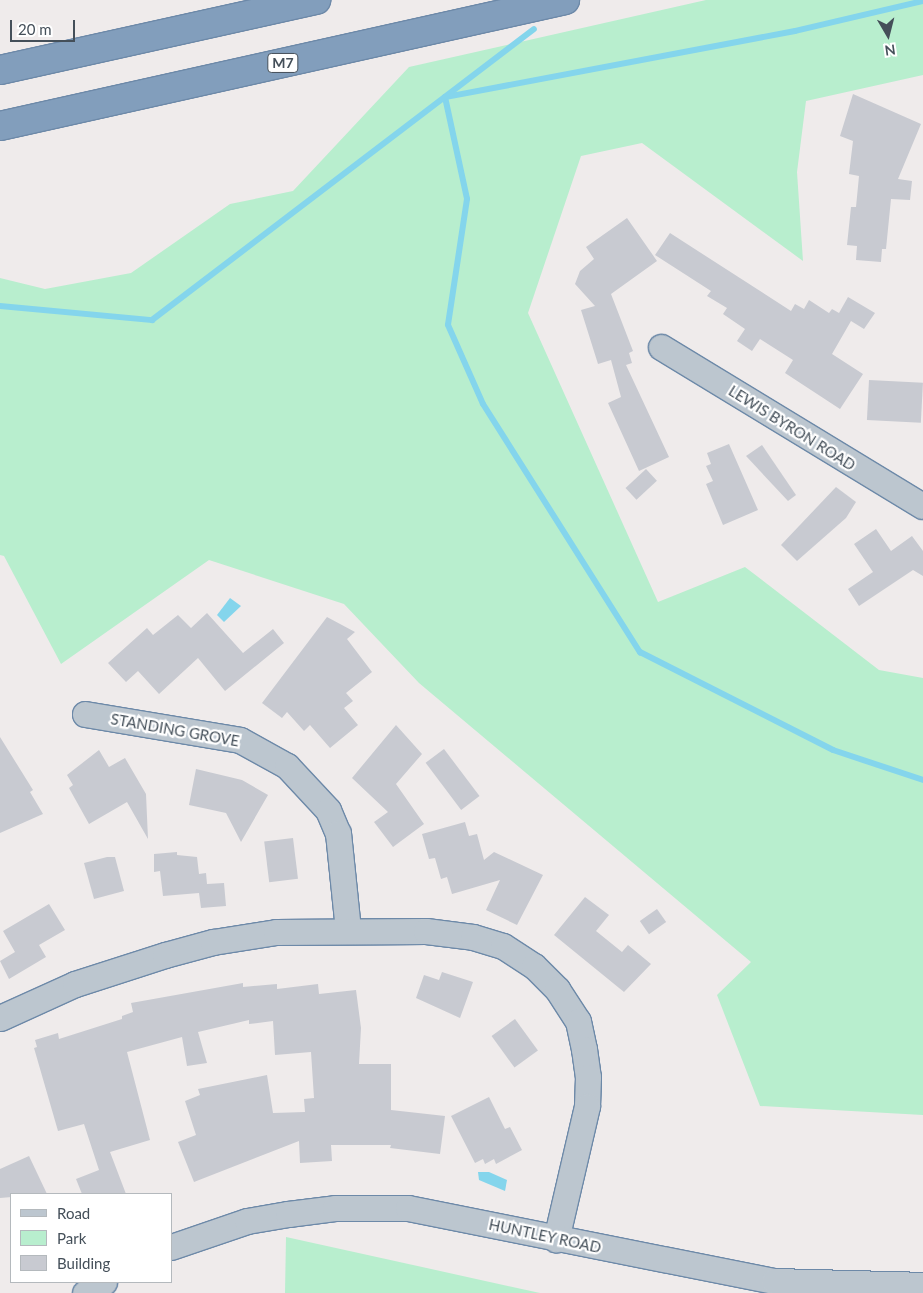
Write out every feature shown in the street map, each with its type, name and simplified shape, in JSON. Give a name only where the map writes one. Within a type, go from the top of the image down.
[{"type":"highway","points":[[0,70],[316,0]]},
{"type":"highway","name":"M7","points":[[0,126],[565,0]]},
{"type":"street","name":"LEWIS BYRON ROAD","points":[[661,347],[923,506]]},
{"type":"street","name":"STANDING GROVE","points":[[85,714],[240,740],[287,766],[318,798],[338,833],[348,929]]},
{"type":"street","points":[[0,1018],[75,984],[213,942],[276,932],[348,929],[474,937],[503,946],[534,966],[558,989],[578,1021],[588,1077],[586,1106],[556,1239]]},
{"type":"street","name":"HUNTLEY ROAD","points":[[172,1248],[247,1221],[345,1208],[408,1208],[774,1281],[923,1285]]},
{"type":"street","points":[[85,1293],[102,1283]]},
{"type":"green space","points":[[706,0],[923,0],[923,75],[806,101],[797,172],[803,261],[642,143],[581,156],[528,313],[658,602],[745,567],[879,670],[923,678],[923,1115],[760,1106],[717,995],[751,962],[419,683],[344,604],[209,560],[61,664],[4,556],[0,555],[0,278],[45,289],[131,273],[230,204],[293,191],[409,67]]},
{"type":"green space","points":[[286,1237],[540,1293],[285,1293]]},
{"type":"water","points":[[230,598],[241,606],[224,622],[217,615]]},
{"type":"water","points":[[478,1172],[489,1172],[507,1180],[505,1191],[479,1180]]},
{"type":"building","points":[[853,94],[921,124],[898,179],[912,181],[910,200],[891,199],[886,249],[882,249],[881,262],[856,260],[857,246],[847,245],[851,207],[856,207],[859,176],[849,174],[853,141],[840,136]]},
{"type":"building","points":[[627,218],[657,261],[611,294],[633,351],[629,353],[632,363],[626,365],[669,457],[639,471],[608,403],[621,397],[611,360],[598,364],[581,310],[595,306],[575,284],[580,271],[594,259],[586,247]]},
{"type":"building","points":[[670,233],[791,311],[795,304],[804,309],[809,300],[829,313],[832,309],[839,313],[848,297],[875,313],[864,329],[851,321],[832,354],[863,374],[840,409],[785,373],[793,360],[760,339],[752,351],[737,341],[745,329],[723,314],[727,308],[707,296],[711,291],[655,255]]},
{"type":"building","points":[[869,380],[923,383],[921,423],[867,420]]},
{"type":"building","points":[[729,444],[758,510],[723,525],[706,484],[713,481],[706,466],[711,464],[707,453]]},
{"type":"building","points":[[762,445],[796,495],[788,501],[746,456]]},
{"type":"building","points":[[646,469],[657,481],[636,500],[626,488]]},
{"type":"building","points":[[836,487],[856,502],[846,518],[797,561],[781,545]]},
{"type":"building","points":[[876,529],[891,551],[912,536],[923,551],[923,576],[913,570],[859,606],[848,589],[873,572],[854,544]]},
{"type":"building","points":[[207,613],[243,653],[273,629],[284,643],[225,691],[198,658],[159,694],[138,671],[126,682],[108,663],[147,628],[153,635],[178,615],[191,628]]},
{"type":"building","points":[[327,617],[355,632],[347,639],[372,672],[346,693],[353,701],[344,708],[358,725],[330,748],[310,725],[304,731],[287,712],[282,718],[262,703]]},
{"type":"building","points":[[396,725],[422,754],[396,784],[424,824],[393,847],[374,822],[388,812],[352,778]]},
{"type":"building","points":[[0,737],[33,790],[30,792],[43,814],[0,833]]},
{"type":"building","points":[[444,749],[480,796],[461,810],[426,763]]},
{"type":"building","points":[[99,750],[109,767],[125,758],[146,794],[148,839],[127,802],[89,824],[69,788],[73,785],[67,775]]},
{"type":"building","points":[[196,769],[242,780],[268,795],[241,842],[226,813],[189,805]]},
{"type":"building","points":[[465,822],[469,836],[477,834],[484,860],[494,852],[543,875],[517,925],[486,910],[500,880],[452,894],[447,877],[441,879],[435,858],[429,859],[422,834]]},
{"type":"building","points":[[293,838],[298,879],[269,882],[264,842]]},
{"type":"building","points":[[177,852],[177,855],[197,857],[199,874],[206,873],[207,884],[224,883],[226,906],[201,908],[199,893],[163,896],[160,871],[154,872],[154,854]]},
{"type":"building","points":[[107,857],[115,857],[124,891],[94,899],[84,863]]},
{"type":"building","points":[[585,897],[609,915],[596,931],[622,952],[628,945],[651,964],[624,992],[554,935]]},
{"type":"building","points":[[49,904],[65,930],[39,945],[46,957],[9,979],[0,961],[15,952],[3,931]]},
{"type":"building","points":[[657,909],[666,922],[649,934],[640,921]]},
{"type":"building","points":[[442,972],[473,982],[460,1018],[416,998],[424,975],[439,980]]},
{"type":"building","points":[[243,983],[243,987],[277,984],[277,989],[318,984],[319,994],[356,990],[361,1028],[359,1064],[391,1064],[391,1110],[445,1116],[440,1154],[390,1148],[391,1145],[331,1145],[332,1161],[300,1163],[299,1141],[194,1182],[178,1142],[196,1135],[185,1101],[200,1095],[198,1089],[267,1075],[273,1113],[305,1112],[304,1099],[314,1098],[311,1052],[275,1055],[273,1021],[249,1024],[249,1020],[198,1032],[207,1063],[187,1066],[182,1037],[127,1052],[150,1140],[110,1152],[126,1193],[82,1193],[76,1179],[99,1170],[84,1124],[58,1131],[34,1048],[37,1047],[35,1040],[58,1033],[59,1039],[122,1019],[122,1016],[133,1012],[131,1003]]},
{"type":"building","points":[[515,1019],[538,1051],[514,1068],[492,1036]]},
{"type":"building","points":[[489,1097],[505,1129],[510,1127],[522,1150],[496,1164],[494,1159],[485,1164],[483,1159],[475,1163],[451,1116]]},
{"type":"building","points":[[29,1156],[47,1193],[10,1193],[10,1197],[0,1198],[0,1169]]},
{"type":"waterway","points":[[923,1],[795,31],[445,97],[467,199],[448,325],[483,404],[640,652],[833,750],[923,780]]},
{"type":"waterway","points":[[0,306],[152,320],[534,29]]}]
